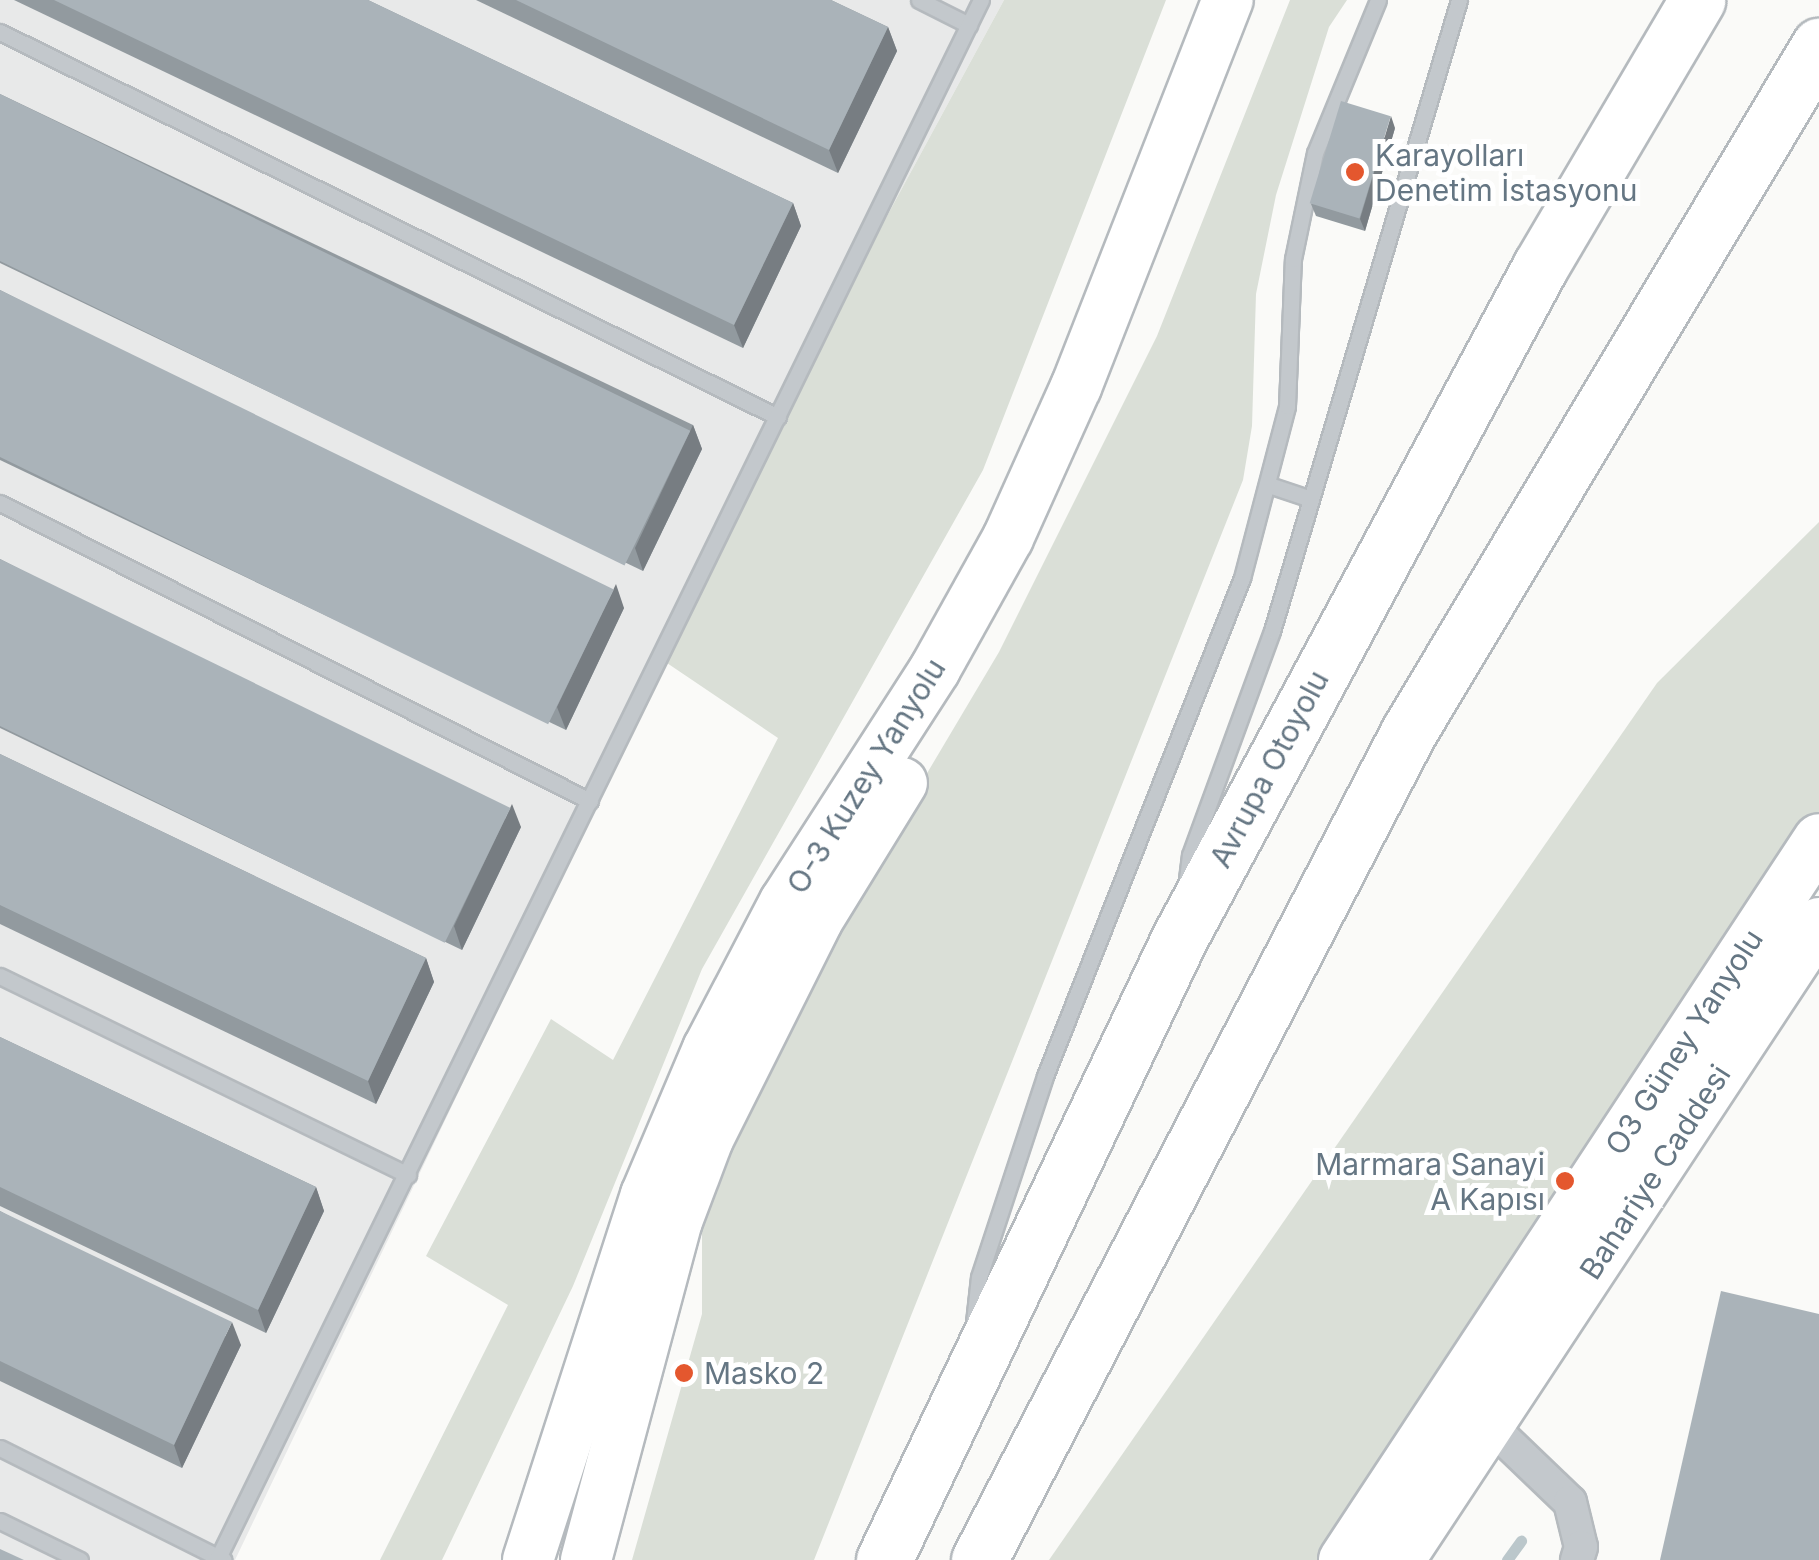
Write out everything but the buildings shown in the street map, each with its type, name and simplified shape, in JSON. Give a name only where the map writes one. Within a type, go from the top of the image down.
[{"type":"highway","name":"Avrupa Otoyolu","points":[[884,1560],[969,1369],[1180,937],[1540,267],[1697,0]]},
{"type":"highway","points":[[978,1560],[1390,766],[1819,46]]},
{"type":"main road","name":"O-3 Kuzey Yanyolu","points":[[520,1553],[548,1486],[646,1194],[708,1049],[785,902],[935,668],[1008,538],[1076,387],[1228,0]]},
{"type":"main road","name":"O-3 Kuzey Yanyolu","points":[[586,1560],[676,1221],[728,1092],[817,921],[1037,549],[1104,403],[1261,0]]},
{"type":"main road","name":"O3 Güney Yanyolu","points":[[1471,1410],[1819,839]]},
{"type":"main road","name":"Bahariye Caddesi","points":[[1471,1410],[1819,923]]},
{"type":"main road","points":[[1344,1560],[1471,1410]]},
{"type":"main road","points":[[1399,1560],[1471,1410]]},
{"type":"street","points":[[1471,1410],[1570,1502],[1581,1547],[1577,1560]]},
{"type":"lane","points":[[919,0],[969,25]]},
{"type":"lane","points":[[0,1448],[220,1559],[981,0]]},
{"type":"lane","points":[[969,1369],[979,1277],[1045,1076],[1242,578],[1287,406],[1293,259],[1315,153],[1378,0]]},
{"type":"lane","points":[[1180,937],[1190,855],[1272,632],[1308,498],[1459,0]]},
{"type":"lane","points":[[0,32],[778,417]]},
{"type":"lane","points":[[1268,484],[1308,498]]},
{"type":"lane","points":[[0,504],[590,801]]},
{"type":"lane","points":[[0,976],[408,1175]]},
{"type":"lane","points":[[0,1520],[80,1560]]},
{"type":"shaded area","points":[[0,0],[1004,0],[802,373],[235,1560],[0,1560]]},
{"type":"shaded area","points":[[1004,0],[1166,0],[983,470],[702,969],[573,1286],[442,1560],[380,1560],[508,1305],[426,1256],[551,1019],[613,1060],[778,738],[664,661],[802,373]]},
{"type":"shaded area","points":[[1290,0],[1347,0],[1329,27],[1276,195],[1256,294],[1252,426],[1243,480],[814,1560],[632,1560],[702,1314],[702,1224],[752,1068],[999,652],[1157,336]]},
{"type":"shaded area","points":[[1819,522],[1819,852],[1335,1560],[1049,1560],[1657,683]]},
{"type":"waterway","points":[[1507,1560],[1521,1541]]},
{"type":"place","name":"Karayolları Denetim İstasyonu","points":[[1355,172]]},
{"type":"place","name":"Marmara Sanayi A Kapısı","points":[[1565,1181]]},
{"type":"place","name":"Masko 2","points":[[684,1373]]}]
